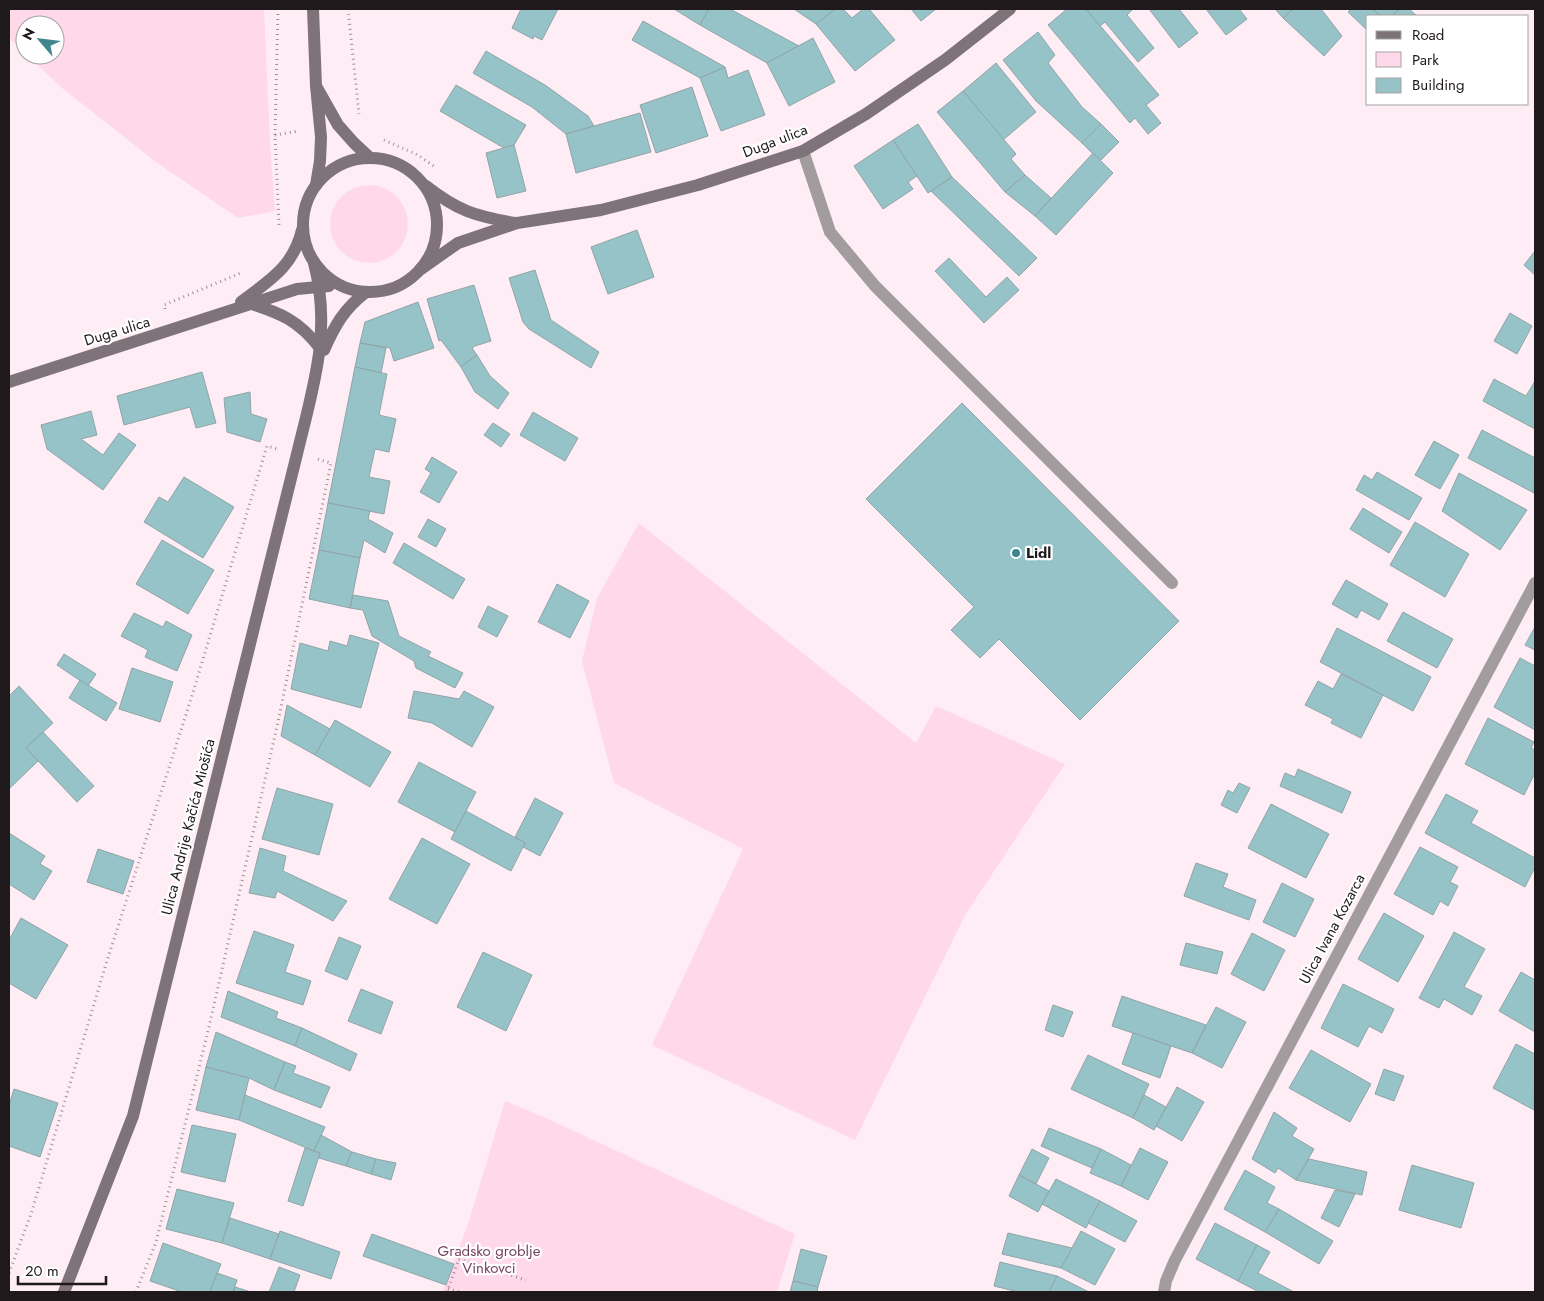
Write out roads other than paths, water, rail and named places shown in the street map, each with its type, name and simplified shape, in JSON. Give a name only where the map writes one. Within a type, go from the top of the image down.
[{"type":"main road","points":[[313,9],[316,86],[321,137],[316,185]]},
{"type":"main road","name":"Duga ulica","points":[[9,382],[297,289],[320,286],[366,292],[387,290],[405,282],[458,243],[517,223],[610,208],[698,185],[802,151],[866,114],[945,60],[1010,9]]},
{"type":"main road","points":[[316,86],[338,125],[370,158]]},
{"type":"main road","name":"Duga ulica","points":[[234,308],[280,272],[292,257],[299,242],[307,203],[316,185],[331,170],[350,161],[370,158],[391,161],[409,170],[424,185],[446,202],[466,212],[517,223]]},
{"type":"main road","name":"Duga ulica","points":[[421,269],[432,249],[437,227],[434,205],[424,185]]},
{"type":"main road","name":"Duga ulica","points":[[303,223],[306,244],[314,263],[328,278],[346,288]]},
{"type":"main road","name":"Ulica Andrije Kačića Miošića","points":[[64,1292],[134,1116],[319,361],[322,326],[320,286],[314,263]]},
{"type":"main road","name":"Ulica Andrije Kačića Miošića","points":[[319,361],[333,329],[351,304],[366,292]]},
{"type":"main road","points":[[249,303],[292,320],[303,328],[320,348]]},
{"type":"street","points":[[802,151],[830,232],[875,286],[1172,582]]},
{"type":"street","name":"Ulica Ivana Kozarca","points":[[1164,1292],[1166,1281],[1175,1260],[1535,583]]},
{"type":"place","name":"Lidl","points":[[1016,553]]},
{"type":"park label","name":"Gradsko groblje Vinkovci","points":[[489,1260]]}]
